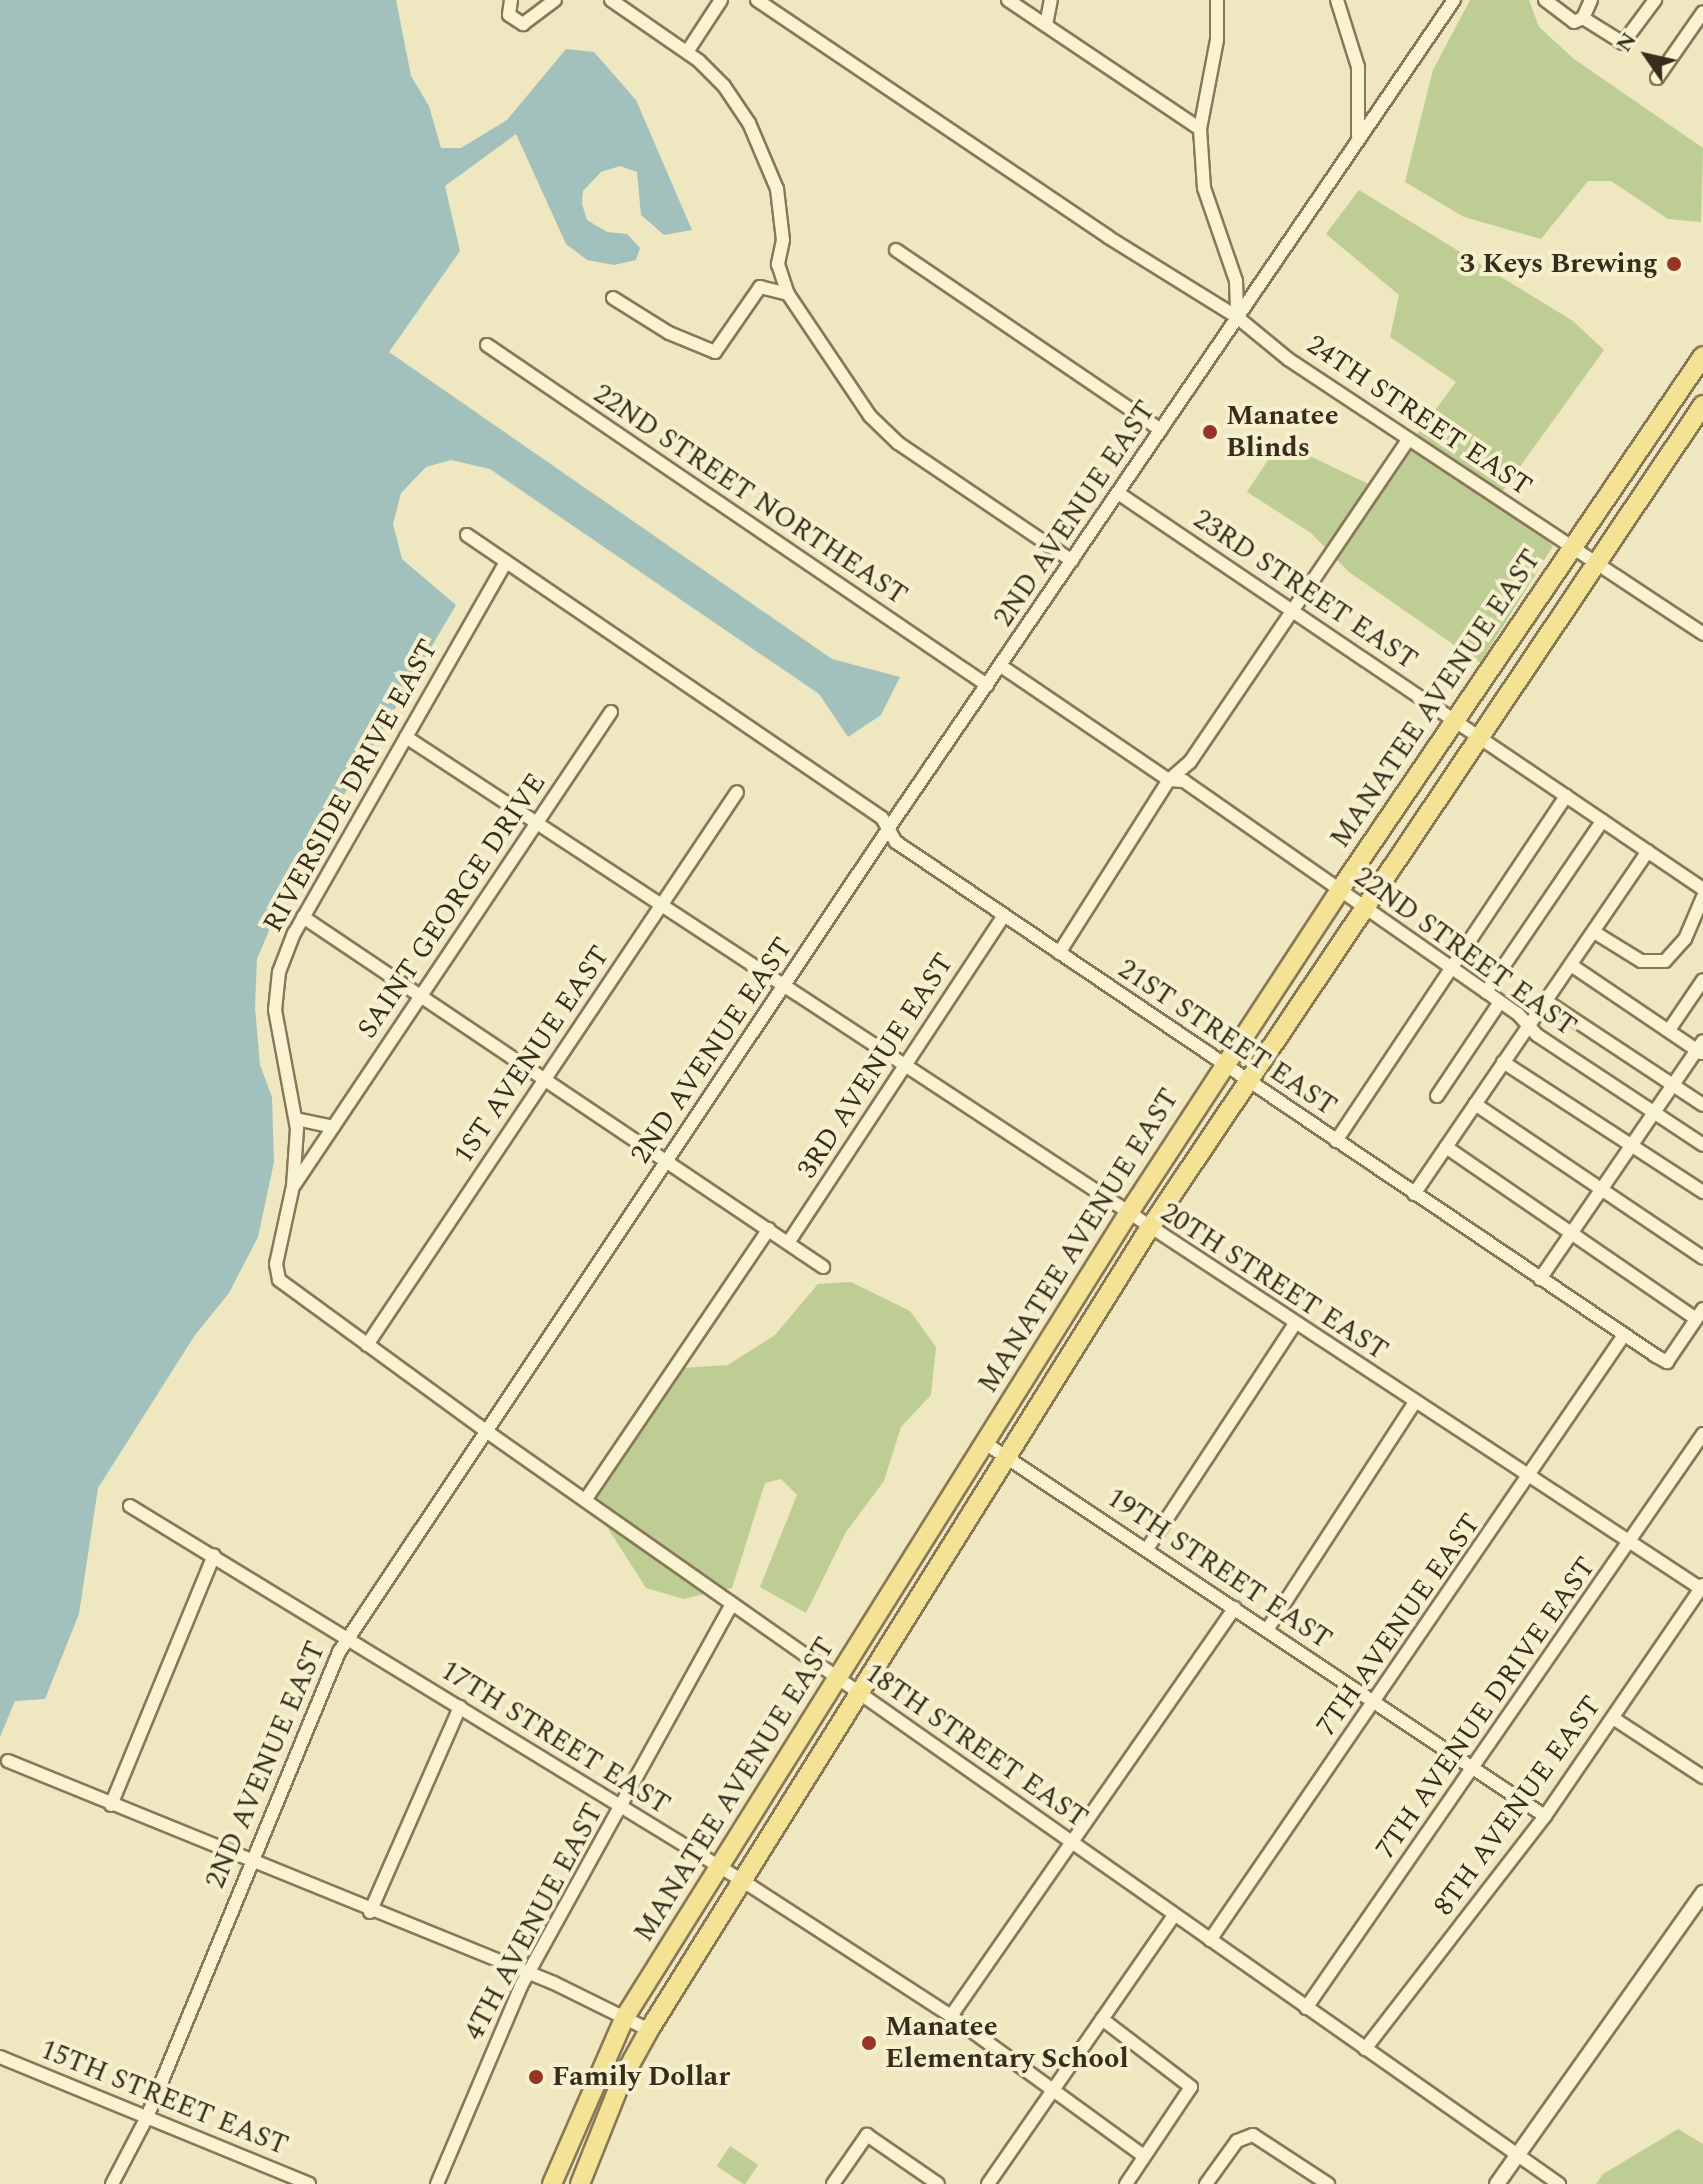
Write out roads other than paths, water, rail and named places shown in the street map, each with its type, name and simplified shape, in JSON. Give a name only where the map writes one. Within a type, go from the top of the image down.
[{"type":"main road","name":"MANATEE AVENUE EAST","points":[[552,2184],[625,2017],[1128,1214],[1339,891],[1703,356]]},
{"type":"main road","name":"MANATEE AVENUE EAST","points":[[580,2184],[617,2089],[649,2030],[1149,1229],[1244,1081],[1703,405]]},
{"type":"street","points":[[511,0],[509,15],[523,24],[555,0]]},
{"type":"street","points":[[611,0],[687,52],[734,98],[769,164],[781,214],[779,274],[788,294],[848,386],[898,443],[1072,561]]},
{"type":"street","points":[[687,52],[721,0]]},
{"type":"street","name":"24TH STREET EAST","points":[[757,0],[1108,237],[1237,317],[1288,359],[1703,634]]},
{"type":"street","points":[[1008,0],[1200,129]]},
{"type":"street","points":[[1046,25],[1051,0]]},
{"type":"street","points":[[1217,0],[1217,40],[1200,129],[1204,188],[1236,281],[1237,317]]},
{"type":"street","points":[[1337,0],[1358,67],[1357,140]]},
{"type":"street","name":"2ND AVENUE EAST","points":[[112,2184],[147,2117],[251,1863],[348,1639],[888,829],[1454,0]]},
{"type":"street","points":[[1545,0],[1574,22],[1583,18],[1591,0]]},
{"type":"street","points":[[1583,18],[1609,38],[1626,41],[1655,0]]},
{"type":"street","points":[[1657,78],[1703,12]]},
{"type":"street","points":[[896,250],[1161,430]]},
{"type":"street","points":[[613,298],[669,333],[715,352],[760,287],[788,294]]},
{"type":"street","name":"22ND STREET NORTHEAST","points":[[487,345],[987,685]]},
{"type":"street","points":[[1059,953],[1169,780],[1190,762],[1409,439]]},
{"type":"street","name":"23RD STREET EAST","points":[[1118,493],[1703,889]]},
{"type":"street","name":"21ST STREET EAST","points":[[467,535],[882,818],[896,842],[1244,1081],[1624,1335],[1667,1362],[1699,1314]]},
{"type":"street","name":"RIVERSIDE DRIVE EAST","points":[[367,1345],[276,1275],[293,1186],[296,1119],[277,1029],[275,991],[285,954],[303,917],[506,562]]},
{"type":"street","name":"22ND STREET EAST","points":[[1001,666],[1169,780],[1184,781],[1703,1145]]},
{"type":"street","name":"SAINT GEORGE DRIVE","points":[[293,1186],[611,712]]},
{"type":"street","name":"20TH STREET EAST","points":[[406,737],[783,989],[1702,1588]]},
{"type":"street","name":"1ST AVENUE EAST","points":[[367,1345],[737,792]]},
{"type":"street","points":[[1336,1141],[1566,796]]},
{"type":"street","points":[[1486,992],[1602,821]]},
{"type":"street","points":[[1414,1194],[1648,851]]},
{"type":"street","points":[[1594,932],[1641,961],[1665,961],[1685,939],[1703,897]]},
{"type":"street","name":"3RD AVENUE EAST","points":[[788,1243],[1004,915]]},
{"type":"street","points":[[303,917],[823,1267]]},
{"type":"street","points":[[1540,1279],[1701,1048],[1571,965]]},
{"type":"street","points":[[1669,1030],[1703,980]]},
{"type":"street","points":[[1546,1001],[1703,1105]]},
{"type":"street","points":[[1437,1096],[1500,1002]]},
{"type":"street","points":[[1503,1062],[1703,1192]]},
{"type":"street","points":[[1475,1104],[1703,1258]]},
{"type":"street","points":[[296,1119],[333,1127]]},
{"type":"street","points":[[1446,1147],[1571,1233],[1699,1314]]},
{"type":"street","points":[[586,1499],[769,1229]]},
{"type":"street","points":[[1147,1549],[1295,1324]]},
{"type":"street","name":"7TH AVENUE EAST","points":[[1210,1940],[1530,1478],[1624,1335]]},
{"type":"street","name":"18TH STREET EAST","points":[[367,1345],[858,1694],[1559,2184]]},
{"type":"street","points":[[1267,1630],[1415,1402]]},
{"type":"street","name":"7TH AVENUE DRIVE EAST","points":[[1306,2008],[1703,1434]]},
{"type":"street","name":"19TH STREET EAST","points":[[985,1443],[1545,1816]]},
{"type":"street","name":"17TH STREET EAST","points":[[130,1506],[743,1881],[951,2016],[1144,2156]]},
{"type":"street","points":[[111,1805],[214,1555]]},
{"type":"street","name":"8TH AVENUE EAST","points":[[1365,2049],[1545,1816],[1702,1588]]},
{"type":"street","name":"4TH AVENUE EAST","points":[[437,2184],[528,1974],[732,1604]]},
{"type":"street","points":[[951,2016],[1235,1608]]},
{"type":"street","points":[[370,1912],[460,1707]]},
{"type":"street","points":[[1613,1718],[1703,1777]]},
{"type":"street","points":[[8,1761],[370,1912],[528,1974],[649,2030]]},
{"type":"street","points":[[1497,2184],[1703,1893]]},
{"type":"street","points":[[988,2184],[1174,1915]]},
{"type":"street","points":[[1102,2019],[1191,2087],[1126,2184]]},
{"type":"street","name":"15TH STREET EAST","points":[[0,2057],[289,2180],[309,2184]]},
{"type":"street","points":[[833,2184],[867,2135],[938,2184]]},
{"type":"street","points":[[1208,2181],[1237,2141],[1253,2135],[1328,2184]]},
{"type":"water","points":[[0,0],[396,0],[411,76],[429,106],[441,148],[461,148],[507,120],[566,49],[594,52],[636,100],[692,230],[664,235],[641,215],[637,172],[620,166],[601,172],[583,191],[582,204],[587,220],[607,232],[627,234],[640,248],[636,260],[614,265],[587,260],[566,244],[516,134],[445,186],[460,251],[389,352],[832,659],[900,677],[881,715],[848,737],[819,694],[490,469],[451,460],[426,467],[401,493],[393,524],[402,559],[456,605],[282,900],[257,959],[255,1007],[260,1065],[272,1097],[274,1162],[258,1237],[229,1293],[195,1335],[98,1488],[79,1614],[45,1699],[15,1701],[0,1737]]},
{"type":"place","name":"3 Keys Brewing","points":[[1674,264]]},
{"type":"place","name":"Manatee Blinds","points":[[1210,432]]},
{"type":"place","name":"Manatee Elementary School","points":[[869,2043]]},
{"type":"place","name":"Family Dollar","points":[[536,2077]]}]
